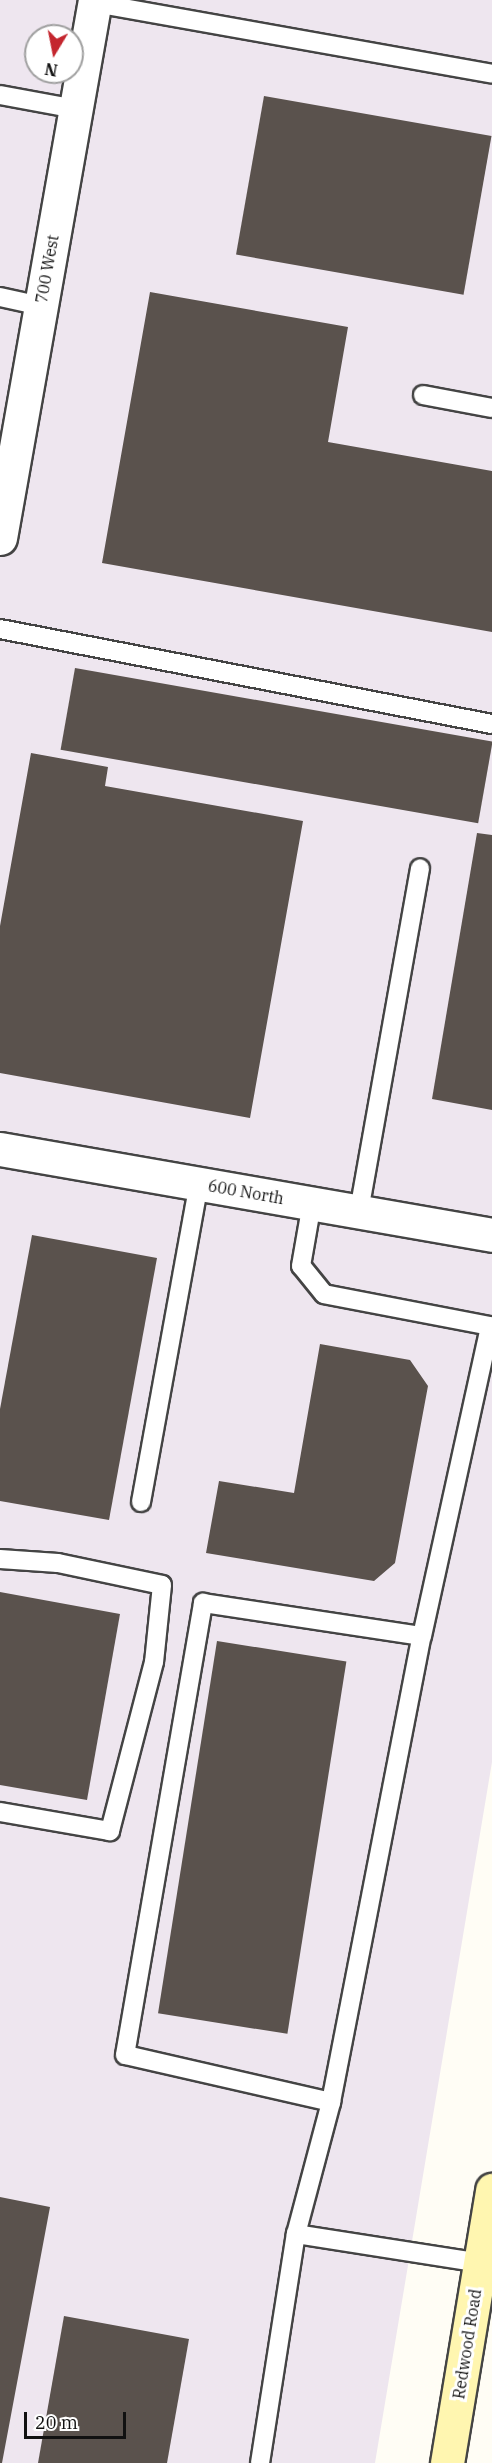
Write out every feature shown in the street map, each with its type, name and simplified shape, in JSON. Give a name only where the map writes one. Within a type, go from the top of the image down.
[{"type":"main road","name":"Redwood Road","points":[[447,2463],[486,2264],[492,2190]]},
{"type":"street","name":"700 West","points":[[1,523],[95,2]]},
{"type":"street","name":"600 North","points":[[0,1149],[492,1235]]},
{"type":"lane","points":[[95,2],[492,74]]},
{"type":"lane","points":[[0,95],[76,109]]},
{"type":"lane","points":[[0,297],[41,306]]},
{"type":"lane","points":[[423,395],[492,408]]},
{"type":"lane","points":[[0,629],[492,724]]},
{"type":"lane","points":[[359,1211],[420,868]]},
{"type":"lane","points":[[141,1502],[200,1184]]},
{"type":"lane","points":[[260,2463],[296,2234],[331,2102],[422,1636],[490,1326],[324,1294],[301,1266],[312,1203]]},
{"type":"lane","points":[[0,1559],[58,1563],[162,1585],[154,1662],[110,1831],[0,1812]]},
{"type":"lane","points":[[331,2102],[125,2055],[203,1603],[422,1636]]},
{"type":"lane","points":[[296,2234],[486,2264]]},
{"type":"shaded area","points":[[0,0],[492,0],[492,1762],[375,2463],[0,2463]]},
{"type":"building","points":[[264,96],[491,136],[464,295],[236,255]]},
{"type":"building","points":[[150,292],[348,327],[328,442],[492,471],[492,632],[102,563]]},
{"type":"building","points":[[75,668],[492,742],[478,823],[61,750]]},
{"type":"building","points":[[31,753],[108,767],[105,786],[303,821],[250,1118],[0,1073],[0,926]]},
{"type":"building","points":[[477,833],[492,835],[492,1110],[432,1099]]},
{"type":"building","points":[[32,1235],[157,1258],[109,1520],[0,1501],[0,1409]]},
{"type":"building","points":[[320,1344],[410,1360],[428,1386],[395,1563],[374,1581],[206,1553],[219,1481],[294,1493]]},
{"type":"building","points":[[0,1592],[120,1614],[87,1800],[0,1785]]},
{"type":"building","points":[[217,1641],[346,1661],[287,2034],[158,2013]]},
{"type":"building","points":[[0,2197],[50,2207],[2,2463],[0,2463]]},
{"type":"building","points":[[64,2316],[189,2339],[167,2463],[38,2463]]}]
